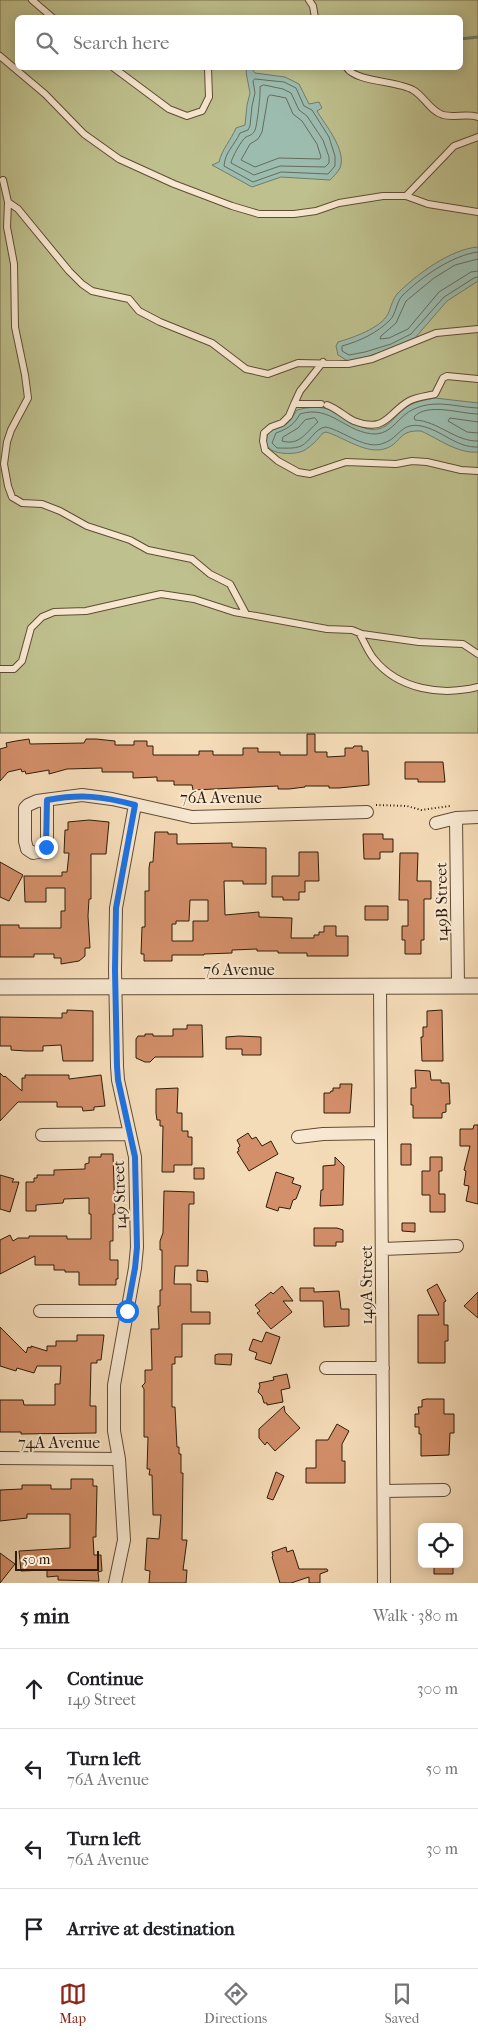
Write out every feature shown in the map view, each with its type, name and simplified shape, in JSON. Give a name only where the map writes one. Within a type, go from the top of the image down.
[{"type":"street","name":"76A Avenue","points":[[47,800],[89,796],[112,799],[192,817],[370,809]]},
{"type":"street","name":"149 Street","points":[[115,1583],[124,1540],[119,1459],[114,1431],[114,1385],[137,1247],[135,1157],[118,1080],[115,987],[116,908],[135,805]]},
{"type":"street","points":[[436,823],[455,812],[478,817]]},
{"type":"street","name":"149B Street","points":[[455,812],[458,986]]},
{"type":"street","name":"149A Street","points":[[380,986],[384,1583]]},
{"type":"street","name":"76 Avenue","points":[[0,987],[478,986]]},
{"type":"street","points":[[298,1137],[323,1134],[381,1133]]},
{"type":"street","points":[[42,1135],[130,1134]]},
{"type":"street","points":[[383,1249],[457,1246]]},
{"type":"street","points":[[40,1311],[127,1311]]},
{"type":"street","points":[[326,1368],[383,1368]]},
{"type":"street","name":"74A Avenue","points":[[0,1458],[119,1459]]},
{"type":"street","points":[[384,1491],[444,1490]]},
{"type":"lane","points":[[32,0],[50,15]]},
{"type":"lane","points":[[309,0],[313,6],[314,15]]},
{"type":"lane","points":[[0,56],[15,69]]},
{"type":"lane","points":[[17,70],[45,94],[84,134],[119,159],[174,184],[232,206],[259,214],[294,214],[316,211],[339,203],[383,196],[406,196],[428,204],[478,212]]},
{"type":"lane","points":[[117,70],[169,109],[187,116],[202,111],[209,97],[208,70]]},
{"type":"lane","points":[[348,70],[362,76],[413,90],[429,106],[442,115],[478,117]]},
{"type":"lane","points":[[406,196],[454,146],[478,138]]},
{"type":"lane","points":[[3,180],[8,202],[7,227],[14,264],[15,327],[28,398],[11,430],[7,442],[4,464],[12,497],[22,503],[42,504],[60,510],[87,526],[130,540],[148,550],[192,559],[210,574],[230,584],[246,614]]},
{"type":"lane","points":[[8,202],[18,209],[69,272],[92,291],[128,298],[139,311],[160,322],[212,343],[246,369],[268,374],[298,363],[348,364],[372,359],[436,333],[478,329]]},
{"type":"lane","points":[[323,362],[300,391],[289,416],[282,423],[271,427],[264,433],[263,442],[265,450],[278,461],[298,472],[310,474],[346,462],[396,464],[412,461],[427,462],[461,470],[478,470]]},
{"type":"lane","points":[[294,404],[324,405],[336,408],[354,421],[374,425],[384,423],[409,401],[435,394],[443,378],[447,376],[478,380]]},
{"type":"lane","points":[[0,669],[14,669],[22,661],[31,628],[42,617],[54,612],[86,611],[161,594],[194,598],[234,612],[246,614],[419,642],[462,644],[478,654]]},
{"type":"lane","points":[[359,632],[374,660],[407,684],[427,690],[478,687]]},
{"type":"path","points":[[370,809],[407,806],[421,810],[455,812]]},
{"type":"green space","points":[[0,0],[478,0],[478,733],[0,733]]},
{"type":"water","points":[[246,70],[253,70],[255,73],[285,77],[299,84],[309,104],[319,102],[322,108],[317,111],[334,138],[340,153],[340,168],[330,180],[281,177],[252,187],[212,165],[219,162],[236,128],[245,125],[250,93]]},
{"type":"water","points":[[478,247],[478,281],[447,301],[415,338],[393,348],[348,361],[338,355],[336,346],[338,342],[366,332],[379,324],[388,314],[396,295],[415,278],[446,257]]},
{"type":"water","points":[[435,398],[478,403],[478,452],[463,451],[421,431],[408,432],[392,446],[379,450],[364,448],[326,432],[309,447],[298,453],[277,452],[268,446],[266,441],[268,434],[273,429],[285,425],[297,410],[314,407],[323,408],[337,413],[359,426],[378,429],[386,426],[408,406]]},
{"type":"building","points":[[307,734],[315,734],[315,752],[327,752],[327,757],[345,756],[345,748],[362,746],[362,751],[368,751],[369,785],[339,788],[305,786],[278,789],[278,786],[193,790],[192,785],[174,785],[174,781],[157,781],[157,777],[133,778],[133,772],[102,772],[102,768],[67,769],[49,774],[49,770],[26,774],[21,769],[8,772],[0,781],[0,749],[7,747],[6,743],[29,739],[30,744],[84,743],[86,739],[96,739],[115,741],[115,745],[134,745],[134,741],[147,741],[147,746],[153,746],[153,755],[199,755],[199,751],[213,751],[213,755],[243,755],[243,748],[258,748],[258,752],[280,752],[280,755],[307,755]]},
{"type":"building","points":[[405,762],[443,762],[445,782],[418,782],[418,779],[405,779]]},
{"type":"building","points":[[89,820],[109,822],[106,854],[91,854],[91,899],[89,899],[88,916],[90,948],[85,948],[85,956],[79,961],[61,964],[61,958],[54,958],[54,954],[34,954],[34,957],[0,957],[0,925],[19,925],[19,928],[61,928],[61,911],[65,911],[65,888],[46,888],[46,902],[25,902],[24,876],[62,876],[62,872],[67,872],[69,853],[64,853],[65,830],[68,830],[68,822]]},
{"type":"building","points":[[155,832],[177,834],[177,844],[232,843],[232,847],[266,848],[266,884],[243,884],[243,881],[224,881],[225,915],[259,912],[259,917],[292,918],[291,938],[314,938],[314,935],[319,935],[319,932],[324,932],[324,926],[336,926],[336,936],[348,936],[348,956],[307,956],[307,953],[278,953],[278,951],[257,951],[257,949],[232,950],[232,953],[204,955],[172,955],[172,961],[144,961],[144,954],[141,954],[142,927],[145,927],[145,891],[149,891],[149,868],[150,862],[153,862]],"holes":[[[190,900],[208,900],[208,921],[193,921],[193,941],[172,941],[172,924],[176,924],[176,921],[189,921]]]},
{"type":"building","points":[[363,834],[383,834],[383,839],[393,839],[393,852],[380,852],[380,859],[364,859]]},
{"type":"building","points":[[299,852],[318,852],[319,881],[305,881],[305,892],[299,892],[299,900],[283,900],[283,897],[272,897],[272,876],[299,876]]},
{"type":"building","points":[[400,853],[418,853],[417,881],[431,881],[431,899],[424,899],[424,940],[421,940],[421,954],[405,954],[405,940],[402,940],[402,926],[408,926],[408,900],[399,900]]},
{"type":"building","points":[[0,862],[23,875],[9,901],[0,897]]},
{"type":"building","points":[[365,906],[388,906],[388,920],[365,920]]},
{"type":"building","points":[[67,1010],[93,1011],[93,1061],[63,1061],[61,1045],[43,1046],[43,1051],[11,1050],[11,1046],[0,1046],[0,1017],[62,1018],[62,1013],[67,1013]]},
{"type":"building","points":[[442,1010],[443,1061],[422,1061],[421,1037],[423,1037],[423,1027],[427,1027],[427,1011]]},
{"type":"building","points":[[187,1025],[202,1025],[203,1057],[155,1057],[150,1062],[136,1058],[136,1039],[138,1036],[153,1034],[153,1036],[173,1036],[173,1029],[187,1029]]},
{"type":"building","points":[[226,1037],[261,1037],[261,1055],[242,1055],[242,1049],[226,1049]]},
{"type":"building","points":[[415,1070],[430,1071],[431,1080],[441,1080],[441,1083],[449,1083],[450,1104],[446,1104],[446,1112],[442,1113],[442,1118],[413,1118],[411,1088],[416,1088]]},
{"type":"building","points":[[0,1073],[22,1091],[22,1078],[25,1078],[25,1075],[69,1075],[69,1079],[101,1075],[105,1106],[83,1111],[82,1107],[57,1107],[57,1102],[18,1102],[0,1121]]},
{"type":"building","points":[[340,1084],[352,1084],[350,1113],[324,1113],[324,1093],[330,1093],[333,1091],[333,1088],[340,1088]]},
{"type":"building","points":[[178,1088],[177,1113],[182,1113],[182,1131],[188,1131],[188,1137],[192,1137],[192,1165],[174,1165],[174,1172],[162,1172],[163,1126],[160,1126],[160,1120],[157,1120],[156,1089]]},
{"type":"building","points":[[474,1125],[478,1125],[478,1204],[466,1201],[469,1186],[464,1185],[466,1171],[464,1170],[470,1146],[460,1146],[460,1129],[473,1129]]},
{"type":"building","points":[[248,1133],[252,1139],[256,1137],[262,1146],[271,1141],[278,1154],[249,1171],[237,1152],[240,1146],[237,1140]]},
{"type":"building","points":[[401,1144],[411,1144],[411,1165],[401,1165]]},
{"type":"building","points":[[101,1154],[113,1154],[115,1214],[113,1214],[113,1241],[110,1241],[110,1260],[118,1260],[118,1279],[116,1279],[116,1285],[79,1285],[79,1272],[54,1270],[54,1265],[35,1265],[35,1256],[0,1274],[0,1240],[10,1235],[13,1241],[18,1238],[29,1238],[29,1236],[67,1236],[67,1239],[91,1239],[89,1198],[64,1199],[63,1203],[36,1205],[36,1211],[26,1211],[26,1182],[34,1182],[34,1178],[37,1178],[37,1175],[54,1175],[54,1170],[85,1169],[85,1164],[89,1163],[89,1157],[101,1157]]},
{"type":"building","points":[[335,1157],[344,1166],[343,1205],[320,1206],[321,1190],[323,1190],[323,1166],[335,1165]]},
{"type":"building","points":[[430,1157],[442,1157],[442,1171],[439,1171],[439,1194],[445,1194],[445,1212],[430,1212],[430,1195],[422,1195],[422,1171],[430,1171]]},
{"type":"building","points":[[194,1168],[204,1168],[204,1179],[194,1179]]},
{"type":"building","points":[[276,1172],[294,1178],[292,1183],[301,1186],[290,1209],[279,1207],[278,1211],[266,1207]]},
{"type":"building","points":[[0,1175],[14,1179],[12,1182],[19,1182],[10,1212],[0,1209]]},
{"type":"building","points":[[164,1191],[194,1192],[194,1204],[189,1204],[188,1266],[175,1266],[174,1284],[191,1284],[191,1312],[210,1312],[210,1324],[182,1324],[182,1357],[175,1357],[175,1364],[172,1364],[172,1407],[175,1407],[177,1447],[179,1447],[179,1454],[181,1454],[181,1473],[183,1473],[182,1540],[187,1540],[183,1570],[187,1570],[186,1583],[149,1583],[150,1571],[145,1570],[147,1538],[159,1539],[161,1515],[153,1515],[152,1475],[149,1475],[150,1469],[147,1469],[148,1437],[144,1437],[144,1389],[142,1386],[145,1383],[145,1370],[152,1370],[151,1329],[159,1329],[158,1306],[160,1306],[160,1290],[162,1290],[162,1250],[160,1250],[160,1241],[163,1233]]},
{"type":"building","points":[[402,1223],[415,1223],[415,1232],[402,1231]]},
{"type":"building","points":[[314,1228],[337,1228],[343,1230],[343,1242],[336,1242],[336,1246],[314,1246]]},
{"type":"building","points":[[197,1270],[207,1271],[208,1282],[197,1281]]},
{"type":"building","points":[[437,1284],[446,1301],[444,1302],[444,1325],[448,1325],[448,1341],[445,1341],[445,1363],[418,1363],[418,1315],[439,1315],[427,1290]]},
{"type":"building","points":[[282,1286],[293,1301],[283,1301],[292,1312],[271,1329],[257,1313],[260,1311],[255,1305]]},
{"type":"building","points":[[300,1288],[314,1288],[314,1292],[339,1291],[341,1309],[349,1309],[349,1326],[324,1327],[323,1301],[300,1301]]},
{"type":"building","points":[[478,1292],[478,1318],[464,1306]]},
{"type":"building","points":[[0,1327],[26,1353],[28,1347],[31,1348],[31,1346],[47,1351],[47,1346],[56,1346],[56,1341],[77,1341],[77,1335],[104,1335],[101,1360],[97,1360],[97,1363],[91,1363],[90,1406],[96,1406],[96,1433],[21,1434],[21,1432],[0,1432],[0,1400],[23,1400],[24,1405],[55,1405],[55,1384],[60,1384],[61,1366],[37,1366],[34,1373],[17,1368],[16,1371],[0,1366]]},
{"type":"building","points":[[266,1332],[280,1337],[271,1364],[255,1359],[257,1353],[249,1350],[253,1339],[262,1342]]},
{"type":"building","points":[[232,1354],[231,1365],[215,1364],[215,1355]]},
{"type":"building","points":[[287,1374],[290,1388],[281,1390],[283,1402],[267,1405],[267,1403],[264,1403],[262,1396],[258,1392],[259,1383],[274,1380],[273,1377]]},
{"type":"building","points":[[444,1399],[444,1414],[454,1414],[454,1433],[450,1433],[449,1455],[421,1456],[421,1434],[419,1434],[419,1427],[415,1427],[415,1414],[419,1414],[418,1407],[422,1407],[422,1400]]},
{"type":"building","points":[[284,1406],[285,1412],[300,1428],[275,1451],[267,1442],[265,1445],[259,1438],[259,1429]]},
{"type":"building","points":[[337,1424],[349,1431],[342,1444],[342,1461],[345,1461],[345,1483],[306,1483],[306,1468],[316,1468],[316,1440],[328,1440]]},
{"type":"building","points":[[276,1472],[284,1476],[273,1500],[267,1498]]},
{"type":"building","points":[[71,1479],[93,1479],[93,1486],[97,1486],[96,1537],[93,1537],[94,1555],[101,1555],[102,1571],[98,1572],[99,1581],[58,1580],[58,1576],[47,1577],[47,1570],[21,1571],[19,1551],[70,1548],[70,1514],[27,1514],[27,1518],[0,1521],[0,1490],[22,1489],[22,1485],[51,1485],[51,1489],[71,1489]]},
{"type":"building","points":[[286,1547],[287,1552],[293,1550],[299,1569],[327,1569],[328,1571],[320,1574],[320,1583],[309,1583],[309,1577],[291,1583],[280,1583],[272,1552]]},
{"type":"building","points":[[0,1553],[15,1564],[0,1583]]},
{"type":"building","points":[[434,1568],[453,1568],[453,1574],[434,1574]]},
{"type":"waterway","points":[[463,39],[478,37]]},
{"type":"route","points":[[46,847],[47,800],[76,796],[101,796],[135,805],[117,900],[115,970],[118,1080],[135,1157],[137,1247],[127,1311]]}]
